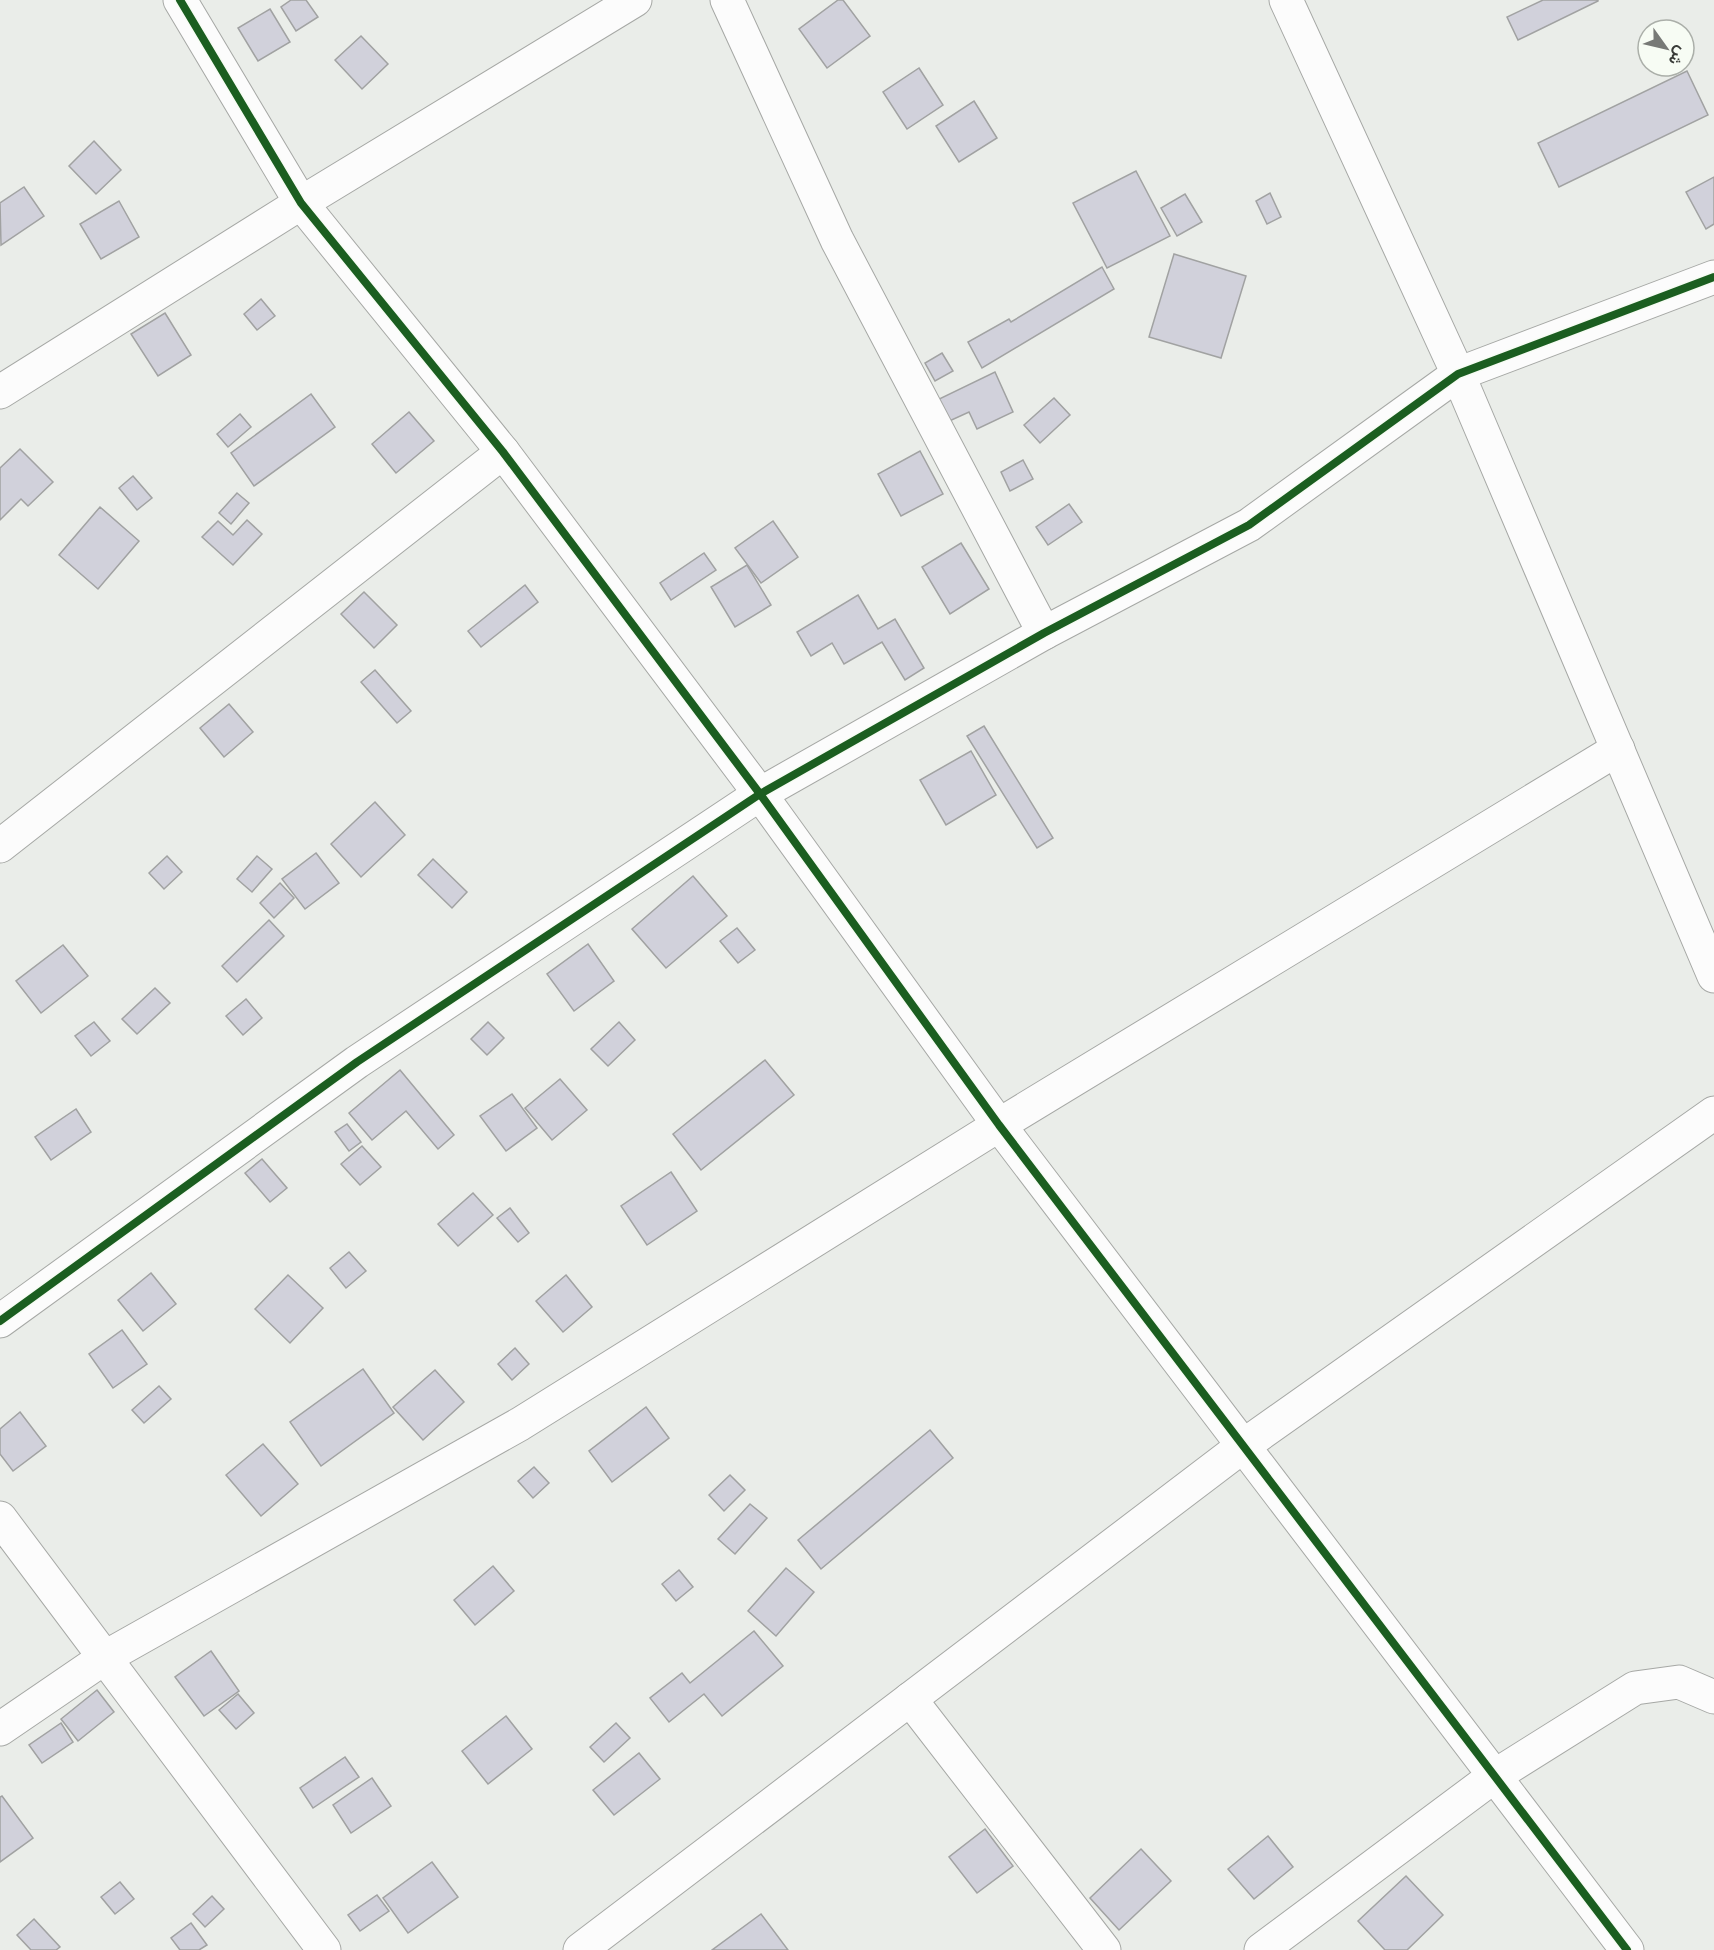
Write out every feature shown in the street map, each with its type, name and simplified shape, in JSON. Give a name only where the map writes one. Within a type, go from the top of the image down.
[{"type":"street","points":[[180,0],[301,203],[503,452],[760,794],[999,1125],[1493,1777],[1627,1950]]},
{"type":"street","points":[[0,392],[301,203],[635,0]]},
{"type":"street","points":[[727,0],[837,240],[1044,633]]},
{"type":"street","points":[[1286,0],[1458,374],[1618,749],[1707,935],[1714,976]]},
{"type":"street","points":[[0,1321],[357,1062],[760,794],[1044,633],[1249,525],[1458,374],[1714,277]]},
{"type":"street","points":[[0,846],[503,452]]},
{"type":"street","points":[[0,1729],[104,1658],[520,1424],[999,1125],[1618,749]]},
{"type":"street","points":[[580,1950],[1243,1446],[1714,1113]]},
{"type":"street","points":[[0,1518],[324,1950]]},
{"type":"street","points":[[1261,1950],[1493,1777],[1635,1688],[1679,1682],[1714,1697]]},
{"type":"street","points":[[910,1699],[1104,1950]]},
{"type":"building","points":[[291,0],[306,0],[318,17],[296,31],[281,7]]},
{"type":"building","points":[[838,0],[843,0],[870,36],[827,68],[799,29]]},
{"type":"building","points":[[1543,0],[1598,1],[1518,40],[1507,17]]},
{"type":"building","points":[[270,9],[290,42],[258,61],[238,28]]},
{"type":"building","points":[[361,36],[388,64],[362,89],[335,60]]},
{"type":"building","points":[[919,68],[943,105],[907,129],[883,92]]},
{"type":"building","points":[[1673,78],[1690,78],[1708,115],[1559,187],[1538,143]]},
{"type":"building","points":[[974,101],[997,138],[959,162],[936,126]]},
{"type":"building","points":[[94,141],[121,170],[96,194],[69,166]]},
{"type":"building","points":[[1136,171],[1170,236],[1107,268],[1073,203]]},
{"type":"building","points":[[1714,177],[1714,224],[1706,229],[1686,192]]},
{"type":"building","points":[[24,187],[44,216],[1,245],[0,203]]},
{"type":"building","points":[[1270,193],[1281,217],[1267,224],[1256,201]]},
{"type":"building","points":[[1185,194],[1202,222],[1177,236],[1161,208]]},
{"type":"building","points":[[119,201],[139,237],[101,259],[80,224]]},
{"type":"building","points":[[1174,254],[1246,276],[1221,358],[1149,337]]},
{"type":"building","points":[[1102,267],[1114,289],[982,368],[968,342],[1009,319],[1011,322]]},
{"type":"building","points":[[261,299],[275,316],[257,330],[244,314]]},
{"type":"building","points":[[165,313],[191,355],[158,376],[131,334]]},
{"type":"building","points":[[942,353],[953,371],[935,381],[925,363]]},
{"type":"building","points":[[995,372],[1013,412],[977,429],[969,412],[945,423],[935,401]]},
{"type":"building","points":[[311,394],[335,427],[254,486],[231,453]]},
{"type":"building","points":[[1054,398],[1070,415],[1040,443],[1024,425]]},
{"type":"building","points":[[409,412],[434,441],[396,473],[372,444]]},
{"type":"building","points":[[240,414],[251,427],[228,447],[217,434]]},
{"type":"building","points":[[20,449],[53,482],[28,506],[21,499],[0,520],[0,468]]},
{"type":"building","points":[[920,451],[943,494],[901,516],[878,474]]},
{"type":"building","points":[[1023,460],[1033,479],[1010,491],[1001,472]]},
{"type":"building","points":[[133,476],[152,498],[137,510],[119,488]]},
{"type":"building","points":[[237,493],[249,503],[231,524],[219,513]]},
{"type":"building","points":[[1069,504],[1082,522],[1048,545],[1036,527]]},
{"type":"building","points":[[100,507],[139,541],[98,589],[59,555]]},
{"type":"building","points":[[247,520],[262,534],[233,565],[202,537],[218,521],[233,535]]},
{"type":"building","points":[[773,521],[798,557],[761,583],[735,548]]},
{"type":"building","points":[[961,543],[989,589],[950,614],[922,567]]},
{"type":"building","points":[[704,553],[716,570],[671,600],[660,583]]},
{"type":"building","points":[[747,565],[771,605],[735,627],[711,587]]},
{"type":"building","points":[[525,585],[538,602],[481,647],[468,631]]},
{"type":"building","points":[[364,592],[397,625],[374,648],[341,614]]},
{"type":"building","points":[[858,595],[878,629],[895,619],[924,668],[905,680],[882,642],[844,664],[832,643],[811,656],[797,632]]},
{"type":"building","points":[[375,670],[411,711],[397,723],[361,682]]},
{"type":"building","points":[[229,704],[253,732],[224,757],[200,728]]},
{"type":"building","points":[[984,726],[1053,838],[1037,848],[967,736]]},
{"type":"building","points":[[971,751],[996,795],[946,825],[920,780]]},
{"type":"building","points":[[375,802],[405,835],[361,877],[331,844]]},
{"type":"building","points":[[316,853],[339,883],[305,909],[282,879]]},
{"type":"building","points":[[167,856],[182,872],[164,889],[149,873]]},
{"type":"building","points":[[257,856],[272,869],[252,892],[237,879]]},
{"type":"building","points":[[433,859],[467,892],[452,908],[418,875]]},
{"type":"building","points":[[693,876],[727,916],[666,968],[632,929]]},
{"type":"building","points":[[280,883],[294,898],[274,918],[260,903]]},
{"type":"building","points":[[269,920],[284,936],[237,982],[222,966]]},
{"type":"building","points":[[737,928],[755,950],[738,963],[720,941]]},
{"type":"building","points":[[588,944],[614,981],[574,1011],[547,974]]},
{"type":"building","points":[[63,945],[88,976],[41,1013],[16,981]]},
{"type":"building","points":[[155,988],[170,1003],[137,1034],[122,1019]]},
{"type":"building","points":[[246,999],[262,1018],[243,1035],[226,1016]]},
{"type":"building","points":[[94,1022],[110,1041],[91,1056],[75,1036]]},
{"type":"building","points":[[488,1022],[504,1038],[487,1055],[471,1039]]},
{"type":"building","points":[[619,1022],[635,1040],[608,1066],[591,1049]]},
{"type":"building","points":[[765,1060],[794,1095],[701,1170],[673,1134]]},
{"type":"building","points":[[400,1070],[454,1135],[438,1149],[406,1111],[372,1140],[349,1113]]},
{"type":"building","points":[[560,1079],[587,1110],[552,1140],[525,1108]]},
{"type":"building","points":[[512,1094],[537,1128],[506,1151],[480,1116]]},
{"type":"building","points":[[76,1109],[91,1132],[51,1160],[35,1137]]},
{"type":"building","points":[[347,1124],[361,1142],[349,1151],[335,1132]]},
{"type":"building","points":[[362,1146],[381,1167],[360,1185],[341,1164]]},
{"type":"building","points":[[262,1159],[287,1188],[270,1202],[245,1173]]},
{"type":"building","points":[[671,1172],[697,1211],[647,1245],[621,1206]]},
{"type":"building","points":[[473,1193],[493,1215],[458,1246],[438,1224]]},
{"type":"building","points":[[510,1208],[529,1233],[518,1242],[497,1218]]},
{"type":"building","points":[[349,1252],[366,1271],[346,1288],[330,1268]]},
{"type":"building","points":[[151,1273],[176,1304],[143,1331],[118,1300]]},
{"type":"building","points":[[288,1275],[323,1308],[290,1343],[255,1309]]},
{"type":"building","points":[[566,1275],[592,1307],[563,1332],[536,1301]]},
{"type":"building","points":[[122,1330],[147,1364],[113,1388],[89,1354]]},
{"type":"building","points":[[515,1348],[529,1364],[512,1380],[498,1364]]},
{"type":"building","points":[[363,1369],[394,1413],[321,1466],[290,1422]]},
{"type":"building","points":[[435,1370],[464,1402],[423,1440],[393,1407]]},
{"type":"building","points":[[159,1386],[171,1399],[144,1423],[132,1410]]},
{"type":"building","points":[[646,1407],[669,1438],[612,1482],[589,1451]]},
{"type":"building","points":[[20,1412],[46,1446],[13,1471],[0,1454],[0,1429]]},
{"type":"building","points":[[930,1430],[953,1458],[821,1569],[798,1540]]},
{"type":"building","points":[[263,1444],[298,1484],[261,1516],[226,1475]]},
{"type":"building","points":[[534,1467],[549,1483],[533,1498],[518,1481]]},
{"type":"building","points":[[730,1475],[745,1490],[724,1511],[709,1495]]},
{"type":"building","points":[[750,1504],[767,1518],[735,1554],[718,1539]]},
{"type":"building","points":[[493,1566],[514,1591],[475,1625],[454,1600]]},
{"type":"building","points":[[786,1568],[814,1592],[776,1636],[748,1611]]},
{"type":"building","points":[[679,1570],[693,1587],[676,1601],[662,1584]]},
{"type":"building","points":[[754,1631],[783,1666],[722,1716],[704,1694],[669,1722],[650,1698],[682,1673],[690,1683]]},
{"type":"building","points":[[211,1651],[239,1691],[204,1716],[175,1677]]},
{"type":"building","points":[[97,1690],[114,1712],[78,1741],[61,1719]]},
{"type":"building","points":[[238,1694],[254,1713],[236,1729],[219,1710]]},
{"type":"building","points":[[506,1716],[532,1749],[488,1784],[462,1751]]},
{"type":"building","points":[[61,1723],[73,1742],[42,1763],[29,1745]]},
{"type":"building","points":[[616,1723],[630,1738],[604,1762],[590,1747]]},
{"type":"building","points":[[639,1753],[660,1779],[614,1815],[593,1790]]},
{"type":"building","points":[[345,1757],[359,1777],[313,1808],[300,1788]]},
{"type":"building","points":[[372,1778],[391,1806],[351,1833],[333,1805]]},
{"type":"building","points":[[2,1796],[33,1838],[0,1862],[0,1797]]},
{"type":"building","points":[[985,1829],[1013,1866],[977,1893],[949,1857]]},
{"type":"building","points":[[1268,1836],[1293,1867],[1254,1899],[1228,1869]]},
{"type":"building","points":[[1141,1849],[1171,1881],[1119,1930],[1090,1898]]},
{"type":"building","points":[[432,1862],[458,1897],[408,1933],[383,1898]]},
{"type":"building","points":[[1406,1876],[1443,1915],[1407,1950],[1385,1950],[1358,1921]]},
{"type":"building","points":[[120,1882],[134,1899],[115,1914],[101,1897]]},
{"type":"building","points":[[377,1895],[389,1911],[360,1931],[348,1915]]},
{"type":"building","points":[[212,1896],[224,1909],[205,1927],[193,1914]]},
{"type":"building","points":[[761,1914],[788,1950],[712,1950]]},
{"type":"building","points":[[34,1919],[60,1947],[56,1950],[31,1950],[17,1935]]},
{"type":"building","points":[[191,1923],[207,1945],[199,1950],[180,1950],[171,1938]]},
{"type":"cycle path","points":[[180,0],[301,203],[503,452],[760,794],[999,1125],[1627,1950]]},
{"type":"cycle path","points":[[0,1321],[357,1062],[760,794],[1044,633],[1249,525],[1458,374],[1714,277]]}]
